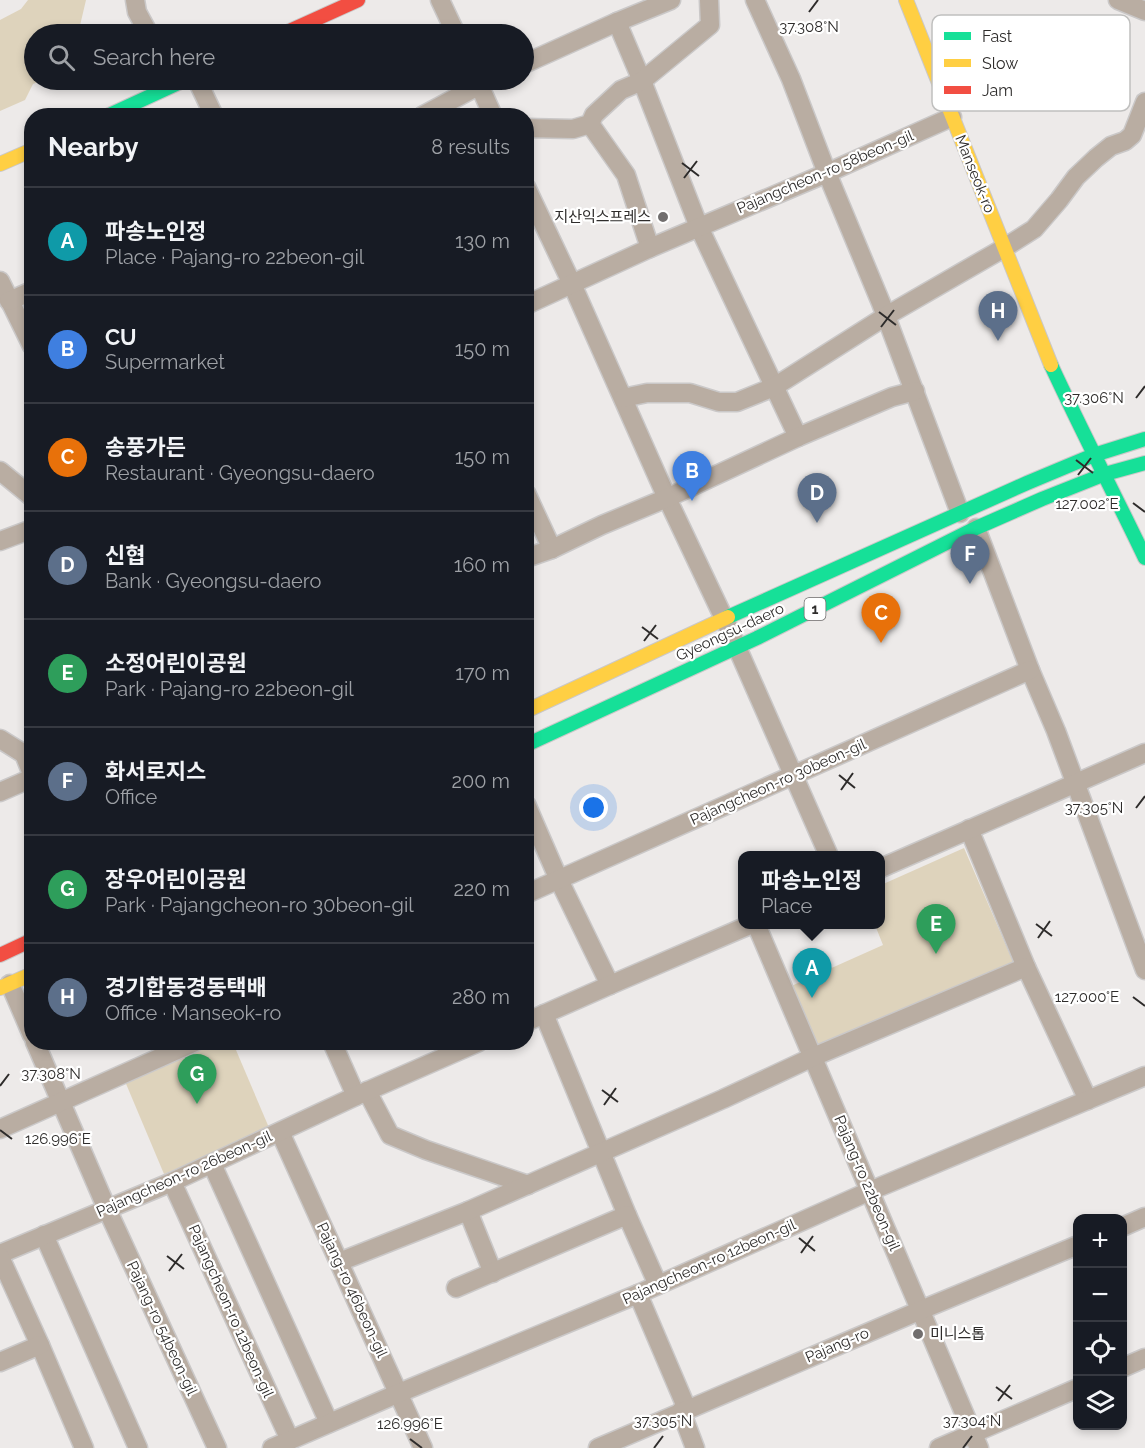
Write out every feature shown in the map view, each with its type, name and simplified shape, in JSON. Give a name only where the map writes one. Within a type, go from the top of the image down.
[{"type":"main road","points":[[305,24],[358,0]]},
{"type":"main road","name":"Manseok-ro","points":[[906,0],[932,66]]},
{"type":"main road","points":[[125,108],[165,90]]},
{"type":"main road","name":"Manseok-ro","points":[[950,111],[1050,363],[1145,558]]},
{"type":"main road","points":[[0,164],[24,154]]},
{"type":"main road","name":"Gyeongsu-daero","points":[[534,708],[726,624],[960,513],[1094,455],[1145,439]]},
{"type":"main road","name":"Gyeongsu-daero","points":[[534,741],[757,638],[984,525],[1105,474],[1145,462]]},
{"type":"main road","points":[[984,525],[1007,503],[1023,493],[1022,486]]},
{"type":"main road","points":[[0,955],[24,944]]},
{"type":"main road","points":[[5,986],[24,978]]},
{"type":"street","points":[[135,0],[137,12],[144,24]]},
{"type":"street","points":[[440,0],[451,24]]},
{"type":"street","points":[[534,59],[671,0]]},
{"type":"street","points":[[534,128],[573,129],[590,124],[594,115],[621,90],[642,81],[710,25],[709,0]]},
{"type":"street","points":[[755,0],[791,79],[886,316],[960,513]]},
{"type":"street","points":[[1119,0],[1145,11]]},
{"type":"street","points":[[617,22],[699,227],[798,437]]},
{"type":"street","points":[[194,90],[208,108]]},
{"type":"street","points":[[435,108],[466,90]]},
{"type":"street","points":[[484,90],[490,108]]},
{"type":"street","points":[[623,398],[647,393],[690,393],[719,402],[737,402],[774,387],[886,316],[1034,229],[1076,177],[1111,146],[1125,141],[1132,135],[1145,102]]},
{"type":"street","name":"Pajangcheon-ro 58beon-gil","points":[[534,302],[650,248],[952,117]]},
{"type":"street","points":[[590,124],[626,174],[650,248]]},
{"type":"street","points":[[534,204],[737,647],[827,851]]},
{"type":"street","points":[[0,281],[24,330]]},
{"type":"street","points":[[9,300],[24,294]]},
{"type":"street","points":[[534,555],[667,498],[798,437],[892,397],[915,391]]},
{"type":"street","points":[[0,471],[24,490]]},
{"type":"street","points":[[534,510],[552,549]]},
{"type":"street","points":[[984,525],[1030,670],[1056,731],[1145,970]]},
{"type":"street","points":[[0,541],[24,532]]},
{"type":"street","name":"Pajangcheon-ro 30beon-gil","points":[[534,891],[1030,670]]},
{"type":"street","points":[[0,739],[24,750]]},
{"type":"street","points":[[885,866],[1145,753]]},
{"type":"street","points":[[0,792],[24,782]]},
{"type":"street","points":[[534,822],[610,985]]},
{"type":"street","points":[[969,829],[1026,967],[1088,1100]]},
{"type":"street","points":[[534,1018],[742,929]]},
{"type":"street","name":"Pajang-ro 22beon-gil","points":[[756,929],[976,1441]]},
{"type":"street","points":[[339,1262],[468,1211],[813,1057],[1026,967]]},
{"type":"street","points":[[5,986],[24,1020]]},
{"type":"street","points":[[544,1014],[658,1286]]},
{"type":"street","name":"Pajang-ro 54beon-gil","points":[[38,1050],[107,1209],[217,1448]]},
{"type":"street","points":[[0,1130],[177,1050]]},
{"type":"street","points":[[337,1050],[362,1094],[390,1135],[426,1150],[528,1185]]},
{"type":"street","name":"Pajangcheon-ro 26beon-gil","points":[[0,1255],[44,1234],[172,1182],[461,1050]]},
{"type":"street","name":"Pajangcheon-ro 12beon-gil","points":[[272,1448],[658,1286],[870,1191],[1145,1076]]},
{"type":"street","name":"Pajang-ro 46beon-gil","points":[[280,1132],[423,1448]]},
{"type":"street","points":[[212,1164],[329,1423]]},
{"type":"street","name":"Pajangcheon-ro 12beon-gil","points":[[172,1182],[290,1440]]},
{"type":"street","points":[[468,1211],[493,1273]]},
{"type":"street","points":[[456,1288],[627,1215]]},
{"type":"street","points":[[1127,1225],[1145,1217]]},
{"type":"street","points":[[44,1234],[138,1448]]},
{"type":"street","name":"Pajang-ro","points":[[598,1448],[1073,1247]]},
{"type":"street","points":[[0,1255],[84,1448]]},
{"type":"street","points":[[638,1294],[684,1410],[695,1448]]},
{"type":"street","points":[[0,1362],[40,1345]]},
{"type":"street","points":[[1127,1366],[1145,1358]]},
{"type":"street","points":[[939,1448],[976,1441],[1073,1390]]},
{"type":"shaded area","points":[[28,0],[86,0],[80,24],[24,24],[24,90],[30,90],[25,100],[0,111],[0,20],[21,9]]},
{"type":"shaded area","points":[[964,848],[1014,964],[818,1051],[789,987],[883,945],[877,929],[885,929],[885,883]]},
{"type":"shaded area","points":[[194,1050],[236,1050],[270,1130],[164,1174],[124,1079]]},
{"type":"traffic: fast","points":[[124,108],[163,90]]},
{"type":"traffic: fast","points":[[1051,365],[1145,558]]},
{"type":"traffic: fast","points":[[728,617],[1027,483],[1094,455],[1145,439]]},
{"type":"traffic: fast","points":[[534,741],[757,638],[976,528],[1105,474],[1145,463]]},
{"type":"traffic: slow","points":[[906,0],[932,65]]},
{"type":"traffic: slow","points":[[950,111],[1051,365]]},
{"type":"traffic: slow","points":[[0,164],[24,154]]},
{"type":"traffic: slow","points":[[534,707],[728,617]]},
{"type":"traffic: slow","points":[[0,988],[24,978]]},
{"type":"traffic: jam","points":[[305,24],[358,0]]},
{"type":"traffic: jam","points":[[0,955],[24,944]]},
{"type":"place","name":"지산익스프레스","points":[[663,217]]},
{"type":"place","name":"경기합동경동택배","points":[[998,341]]},
{"type":"place","name":"CU","points":[[692,501]]},
{"type":"place","name":"신협","points":[[817,523]]},
{"type":"place","name":"화서로지스","points":[[970,584]]},
{"type":"place","name":"송풍가든","points":[[881,643]]},
{"type":"place","name":"소정어린이공원","points":[[936,954]]},
{"type":"place","name":"파송노인정","points":[[812,998]]},
{"type":"place","name":"장우어린이공원","points":[[197,1104]]},
{"type":"place","name":"미니스톱","points":[[918,1334]]}]
